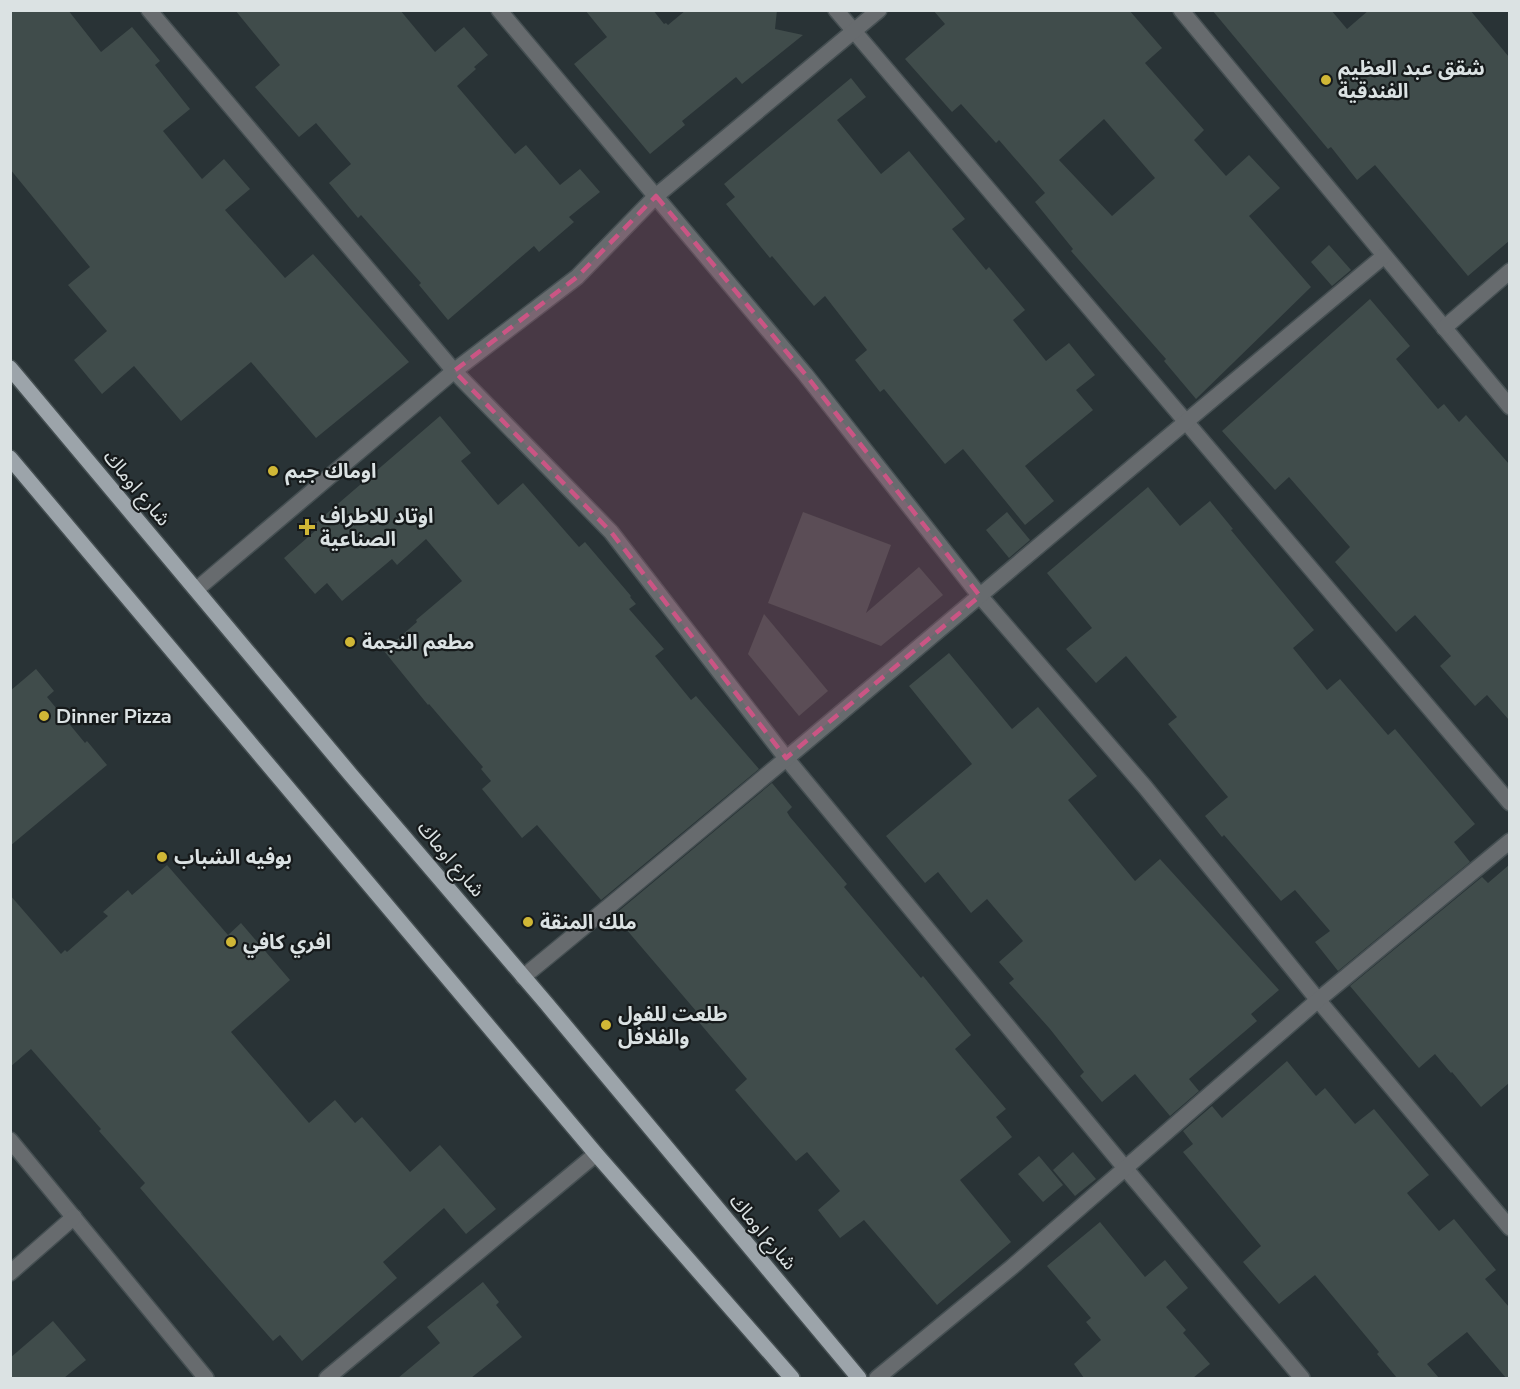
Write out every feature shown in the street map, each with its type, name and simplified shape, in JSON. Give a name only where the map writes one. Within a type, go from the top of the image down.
[{"type":"main road","name":"شارع اوماك","points":[[10,368],[859,1378]]},
{"type":"main road","points":[[10,458],[596,1154],[792,1378]]},
{"type":"street","points":[[149,10],[454,371],[611,532],[786,758],[1302,1378]]},
{"type":"street","points":[[499,10],[805,374],[980,597],[1145,787],[1318,1000],[1509,1228]]},
{"type":"street","points":[[836,10],[1509,803]]},
{"type":"street","points":[[197,589],[454,371],[577,277],[656,196],[879,10]]},
{"type":"street","points":[[1181,10],[1509,407]]},
{"type":"street","points":[[524,977],[1384,256]]},
{"type":"street","points":[[1444,328],[1509,271]]},
{"type":"street","points":[[877,1378],[1012,1267],[1318,1000],[1509,841]]},
{"type":"street","points":[[10,1140],[206,1378]]},
{"type":"street","points":[[327,1378],[596,1154]]},
{"type":"street","points":[[10,1273],[74,1217]]},
{"type":"highlighted area","points":[[656,196],[805,374],[980,596],[786,758],[611,532],[454,371],[577,277]]},
{"type":"building","points":[[10,10],[68,10],[101,52],[132,27],[160,61],[155,65],[190,109],[163,131],[202,179],[224,159],[250,189],[225,210],[285,278],[313,254],[409,362],[316,438],[251,362],[181,421],[134,366],[102,394],[74,360],[107,331],[68,285],[90,267],[10,169]]},
{"type":"building","points":[[235,10],[400,10],[435,52],[464,27],[488,55],[457,86],[515,154],[526,145],[560,185],[580,169],[600,192],[569,217],[574,222],[539,252],[534,246],[448,320],[419,285],[421,283],[361,215],[358,218],[329,183],[351,164],[316,123],[299,137],[255,87],[280,65]]},
{"type":"building","points":[[585,10],[653,10],[664,24],[668,25],[686,10],[777,10],[775,29],[803,35],[742,84],[736,77],[682,121],[685,125],[650,154],[574,64],[607,37]]},
{"type":"building","points":[[933,10],[1129,10],[1162,48],[1145,63],[1204,130],[1194,140],[1226,176],[1249,155],[1280,188],[1249,216],[1311,287],[1196,399],[1164,361],[1166,359],[1071,251],[1073,249],[1035,202],[1045,193],[999,140],[996,143],[961,104],[952,112],[905,59],[945,24]],"holes":[[[1104,119],[1155,178],[1112,216],[1059,160]]]},
{"type":"building","points":[[1212,10],[1331,10],[1347,29],[1369,10],[1470,10],[1509,57],[1509,241],[1468,276],[1375,165],[1357,180],[1331,147],[1328,149]]},
{"type":"building","points":[[851,78],[866,97],[837,120],[881,174],[909,151],[965,219],[952,229],[986,270],[989,267],[1025,310],[1013,320],[1046,361],[1069,343],[1095,375],[1076,390],[1093,410],[1025,466],[1054,501],[1025,525],[963,449],[945,464],[884,389],[880,392],[855,360],[867,350],[825,296],[814,306],[772,256],[770,258],[726,204],[735,197],[724,184]]},
{"type":"building","points":[[1329,245],[1351,270],[1332,286],[1311,262]]},
{"type":"building","points":[[1370,299],[1410,346],[1396,359],[1438,409],[1444,404],[1459,422],[1466,415],[1509,464],[1509,720],[1487,695],[1475,706],[1440,666],[1451,656],[1415,615],[1396,632],[1335,562],[1350,547],[1289,477],[1275,490],[1222,431]]},
{"type":"building","points":[[440,416],[471,453],[461,461],[498,505],[523,483],[579,547],[585,542],[631,596],[636,604],[629,609],[664,649],[655,656],[691,700],[696,696],[759,769],[601,900],[537,825],[522,838],[482,789],[491,781],[481,769],[483,767],[384,651],[462,581],[426,539],[397,565],[392,559],[342,601],[327,583],[315,594],[284,558],[315,531],[311,527]]},
{"type":"building","points":[[1148,487],[1180,526],[1210,501],[1233,529],[1231,530],[1314,630],[1293,648],[1327,690],[1340,679],[1388,735],[1395,729],[1475,824],[1454,842],[1470,862],[1338,971],[1315,942],[1330,931],[1295,890],[1281,901],[1205,816],[1228,797],[1168,724],[1177,717],[1126,656],[1096,683],[1066,649],[1092,628],[1047,573]]},
{"type":"building","points":[[803,512],[891,545],[866,613],[919,567],[943,595],[881,646],[768,603]]},
{"type":"building","points":[[1007,512],[1030,540],[1009,558],[986,530]]},
{"type":"building","points":[[764,614],[828,691],[799,716],[748,654]]},
{"type":"building","points":[[949,653],[1012,729],[1038,707],[1097,776],[1068,800],[1135,881],[1160,859],[1279,990],[1251,1014],[1257,1021],[1189,1079],[1199,1091],[1170,1116],[1135,1074],[1102,1102],[1080,1076],[1084,1072],[1009,983],[1014,979],[999,962],[1023,941],[987,899],[971,913],[938,872],[925,883],[886,836],[972,764],[909,686]]},
{"type":"building","points":[[36,669],[54,691],[47,697],[85,743],[87,741],[107,765],[10,846],[10,691]]},
{"type":"building","points":[[772,783],[792,807],[787,812],[790,817],[847,884],[844,887],[921,978],[923,976],[971,1035],[955,1049],[1006,1109],[996,1117],[1012,1137],[960,1180],[1011,1242],[937,1305],[864,1220],[840,1238],[818,1210],[840,1191],[807,1152],[796,1161],[735,1090],[747,1079],[692,1014],[696,1011],[614,915]]},
{"type":"building","points":[[167,865],[228,935],[241,923],[290,980],[231,1032],[309,1123],[335,1100],[355,1123],[362,1117],[410,1172],[440,1145],[496,1209],[466,1234],[444,1208],[383,1262],[397,1278],[302,1361],[280,1335],[273,1341],[158,1209],[140,1188],[145,1183],[31,1049],[10,1067],[10,895],[61,954],[65,950],[67,952],[108,916],[103,912],[128,890],[132,895]]},
{"type":"building","points":[[1509,865],[1509,1083],[1481,1107],[1435,1054],[1419,1068],[1350,986],[1482,877],[1488,883]]},
{"type":"building","points":[[1287,1061],[1316,1096],[1325,1088],[1355,1124],[1374,1109],[1429,1175],[1407,1193],[1439,1231],[1454,1219],[1496,1270],[1485,1279],[1509,1307],[1509,1378],[1506,1378],[1467,1332],[1427,1364],[1439,1378],[1397,1378],[1377,1354],[1379,1352],[1315,1275],[1279,1304],[1243,1262],[1261,1246],[1183,1152],[1193,1144],[1183,1131],[1212,1106],[1222,1118]]},
{"type":"building","points":[[1073,1152],[1096,1179],[1075,1196],[1053,1170]]},
{"type":"building","points":[[1039,1156],[1063,1185],[1043,1202],[1018,1174]]},
{"type":"building","points":[[1100,1222],[1145,1277],[1165,1260],[1188,1288],[1166,1307],[1186,1330],[1183,1333],[1210,1364],[1193,1378],[1084,1378],[1074,1364],[1101,1340],[1086,1322],[1091,1318],[1047,1266]]},
{"type":"building","points":[[483,1282],[499,1302],[496,1305],[522,1337],[471,1378],[398,1378],[440,1343],[427,1327]]},
{"type":"building","points":[[53,1321],[86,1360],[64,1378],[10,1378],[10,1358]]},
{"type":"place","name":"شقق عبد العظيم الفندقية","points":[[1326,80]]},
{"type":"place","name":"اوماك جيم","points":[[273,471]]},
{"type":"place","name":"اوتاد للاطراف الصناعية","points":[[307,527]]},
{"type":"place","name":"مطعم النجمة","points":[[350,642]]},
{"type":"place","name":"Dinner Pizza","points":[[44,716]]},
{"type":"place","name":"بوفيه الشباب","points":[[162,857]]},
{"type":"place","name":"ملك المنقة","points":[[528,922]]},
{"type":"place","name":"افري كافي","points":[[231,942]]},
{"type":"place","name":"طلعت للفول والفلافل","points":[[606,1025]]}]
